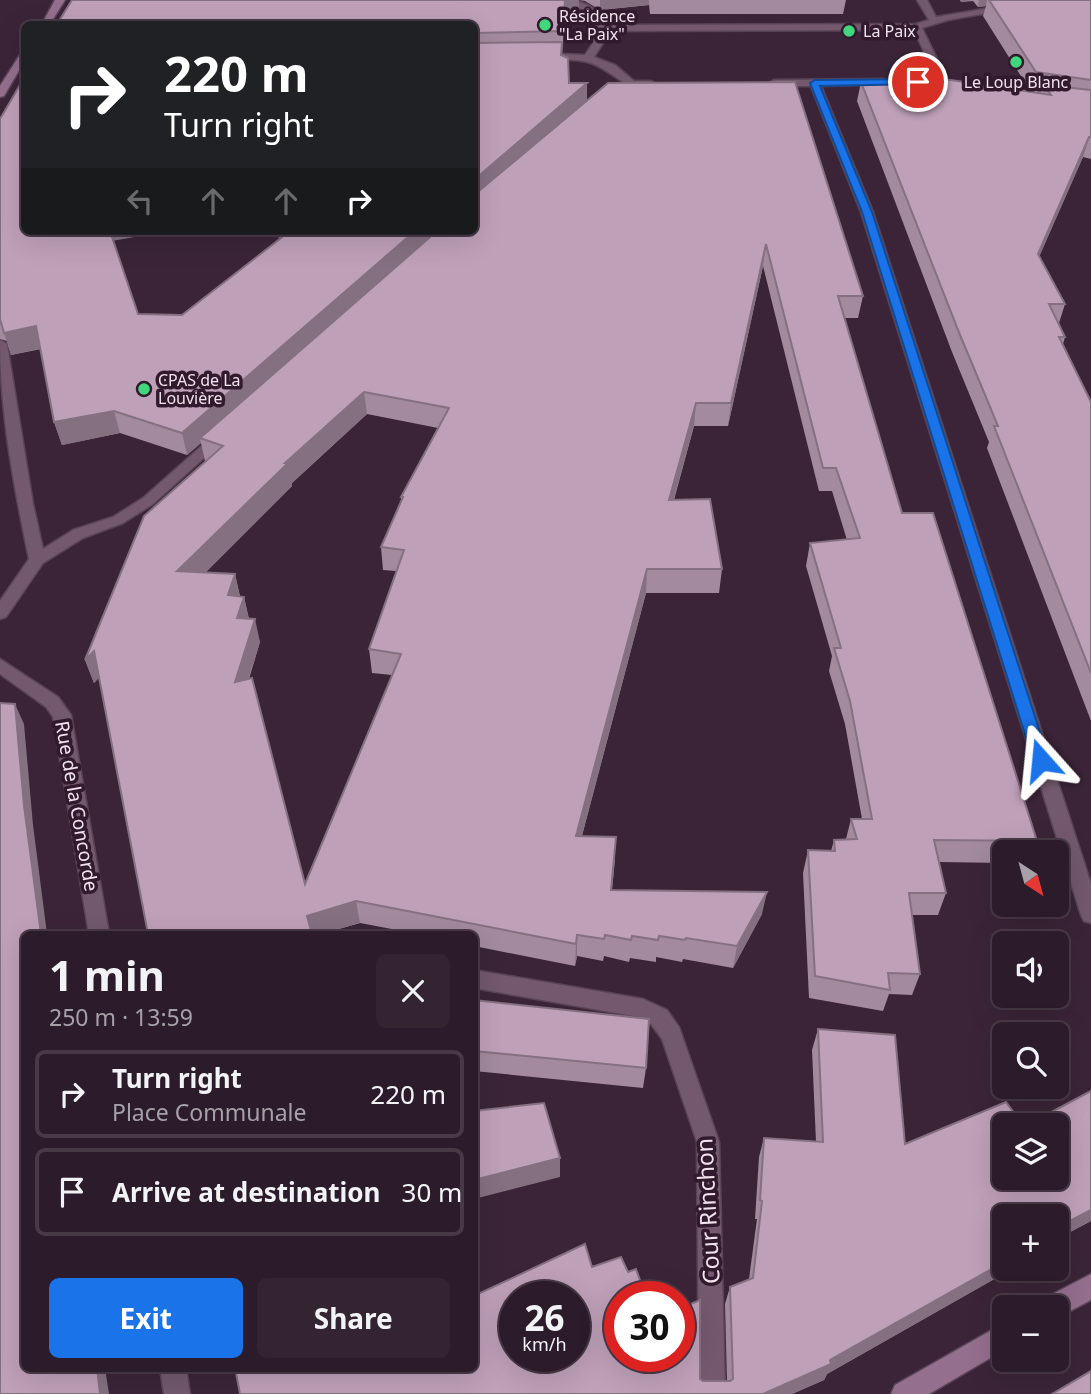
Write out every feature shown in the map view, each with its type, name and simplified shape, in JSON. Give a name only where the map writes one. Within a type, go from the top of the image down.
[{"type":"street","points":[[48,21],[60,0]]},
{"type":"street","points":[[568,0],[590,10],[597,24],[598,43],[589,57]]},
{"type":"street","points":[[922,0],[934,21]]},
{"type":"street","points":[[597,24],[917,27],[934,21],[1055,0]]},
{"type":"street","points":[[917,27],[938,83],[958,86]]},
{"type":"street","points":[[533,56],[589,57],[624,75],[631,84]]},
{"type":"street","points":[[0,94],[21,62]]},
{"type":"street","points":[[762,83],[891,82]]},
{"type":"street","points":[[815,83],[867,212],[1091,915]]},
{"type":"street","points":[[614,90],[631,84],[660,84]]},
{"type":"street","points":[[0,344],[25,504],[37,559]]},
{"type":"street","points":[[0,613],[37,559],[78,534],[118,520],[148,501],[231,428]]},
{"type":"street","name":"Rue de la Concorde","points":[[0,665],[52,702],[62,715],[98,931]]},
{"type":"street","name":"Cour Rinchon","points":[[478,980],[643,1009],[659,1017],[671,1034],[708,1142],[712,1394]]},
{"type":"street","points":[[1069,1298],[1091,1286]]},
{"type":"street","points":[[904,1394],[992,1343]]},
{"type":"street","points":[[174,1372],[177,1394]]},
{"type":"building","points":[[72,0],[565,0],[563,31],[478,33],[478,21],[59,21]]},
{"type":"building","points":[[989,0],[1091,0],[1091,80],[1036,72]]},
{"type":"building","points":[[562,42],[561,55],[568,58],[569,83],[587,83],[478,177],[478,43]]},
{"type":"building","points":[[917,75],[1051,95],[1044,85],[1091,90],[1091,137],[1038,254],[1065,304],[1049,304],[1065,337],[1059,337],[1091,402],[1091,673],[994,426],[998,426],[861,82],[920,82]]},
{"type":"building","points":[[795,82],[863,296],[838,296],[902,513],[933,513],[1037,840],[934,840],[946,893],[909,893],[920,974],[888,973],[890,990],[815,976],[808,850],[835,851],[834,840],[857,839],[851,819],[872,819],[850,701],[834,648],[841,648],[810,543],[860,538],[836,468],[823,468],[766,244],[731,403],[696,403],[669,500],[710,499],[722,569],[647,569],[576,836],[616,837],[611,890],[767,892],[737,946],[686,938],[659,936],[658,940],[632,936],[631,940],[605,935],[604,939],[577,935],[576,944],[356,901],[307,916],[311,931],[147,931],[94,651],[85,660],[144,516],[223,446],[200,438],[432,235],[478,235],[478,192],[608,83]],"holes":[[[364,392],[449,408],[403,497],[381,547],[404,550],[369,649],[401,654],[305,884],[252,678],[235,682],[255,619],[237,618],[244,597],[228,595],[235,574],[177,571],[288,463],[285,463]]]},
{"type":"building","points":[[21,83],[21,235],[111,235],[138,314],[182,315],[285,235],[410,235],[182,433],[114,411],[54,422],[36,326],[4,333],[0,319],[0,119]]},
{"type":"building","points":[[0,703],[15,704],[24,806],[41,931],[21,931],[21,1372],[97,1372],[100,1394],[0,1394]]},
{"type":"building","points":[[478,1000],[649,1019],[646,1068],[478,1051]]},
{"type":"building","points":[[818,1029],[895,1035],[905,1144],[1006,1102],[1014,1113],[992,1113],[992,1190],[1069,1190],[1069,1113],[1050,1113],[1091,1091],[1091,1210],[1069,1221],[1069,1204],[992,1204],[992,1269],[830,1360],[831,1364],[763,1394],[240,1394],[236,1372],[478,1372],[478,1294],[499,1284],[499,1372],[590,1372],[590,1281],[506,1281],[585,1244],[592,1267],[621,1257],[628,1272],[636,1269],[640,1281],[604,1281],[604,1372],[695,1372],[695,1302],[700,1300],[700,1379],[730,1381],[733,1379],[730,1287],[753,1278],[764,1138],[823,1142]]},
{"type":"building","points":[[544,1103],[560,1158],[478,1179],[478,1111]]},
{"type":"building","points":[[1091,1371],[1091,1394],[1052,1394]]},
{"type":"place","name":"Résidence \"La Paix\"","points":[[545,25]]},
{"type":"place","name":"La Paix","points":[[849,31]]},
{"type":"place","name":"Le Loup Blanc","points":[[1016,62]]},
{"type":"place","name":"CPAS de La Louvière","points":[[144,389]]},
{"type":"route","points":[[918,82],[815,83],[867,212],[1041,760]]}]
